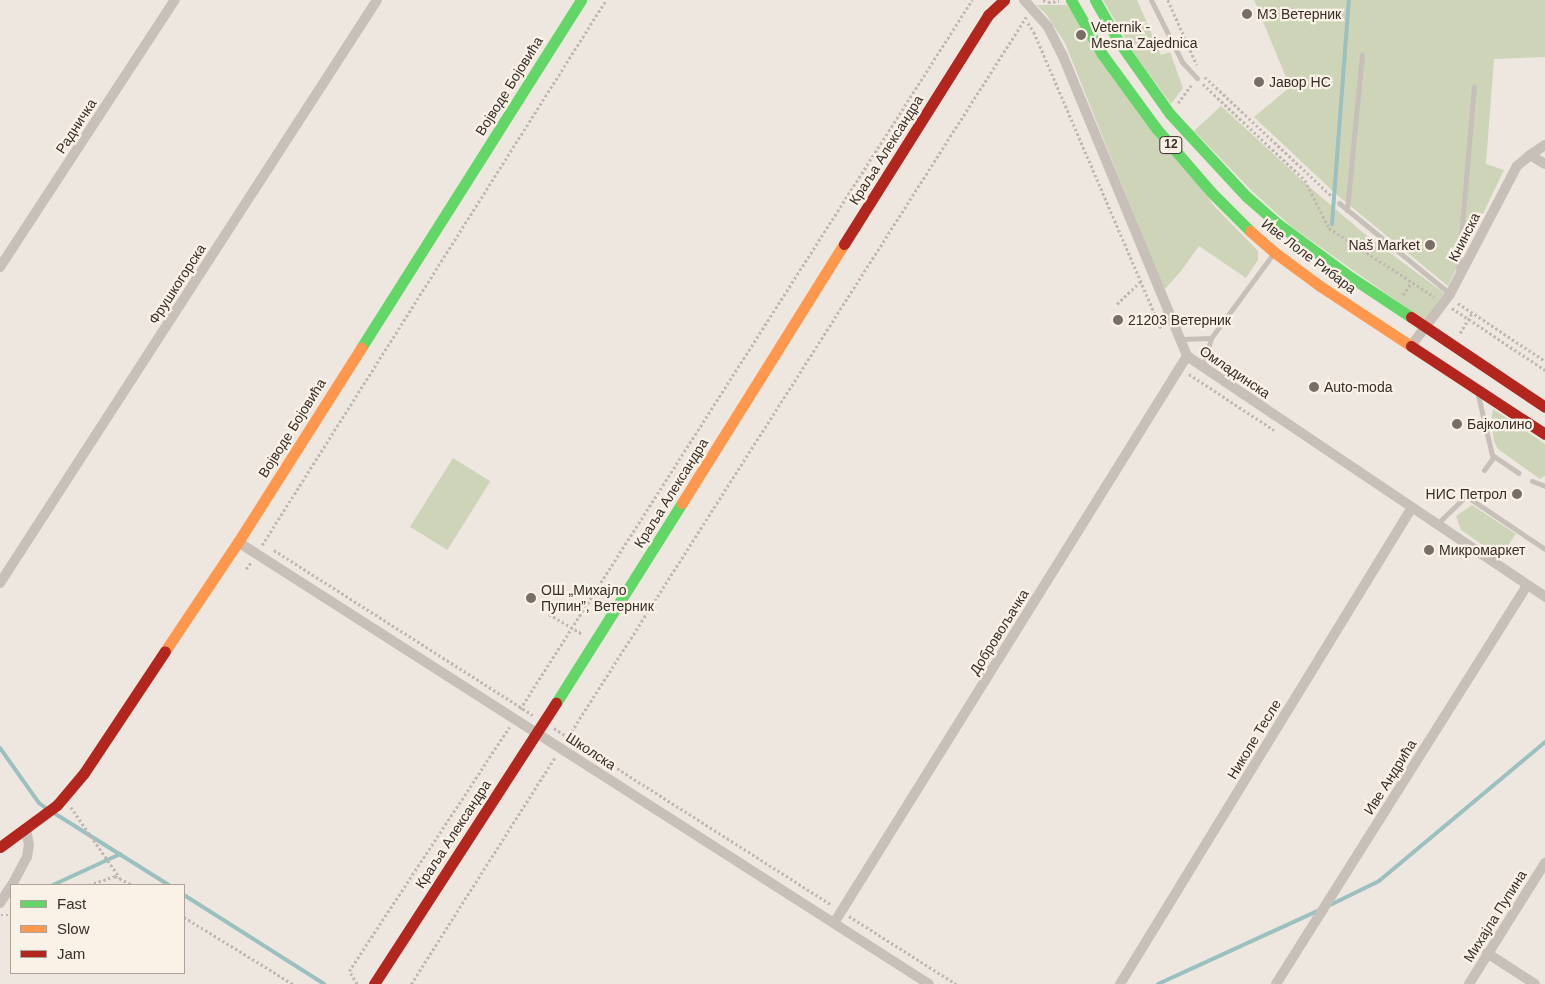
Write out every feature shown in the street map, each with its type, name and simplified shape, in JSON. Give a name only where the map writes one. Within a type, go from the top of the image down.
[{"type":"street","name":"Радничка","points":[[0,267],[176,0]]},
{"type":"street","name":"Фрушкогорска","points":[[0,583],[377,0]]},
{"type":"street","name":"Војводе Бојовића","points":[[0,848],[45,816],[61,802],[84,773],[238,542],[582,0]]},
{"type":"street","points":[[988,15],[991,0]]},
{"type":"street","name":"Краља Александра","points":[[374,984],[544,722],[988,15],[1004,0]]},
{"type":"street","name":"Омладинска","points":[[1024,0],[1048,27],[1062,54],[1187,356],[1545,597]]},
{"type":"street","name":"Иве Лоле Рибара","points":[[1071,0],[1102,54],[1156,128],[1212,192],[1274,252],[1411,346],[1545,434]]},
{"type":"street","name":"Иве Лоле Рибара","points":[[1095,0],[1118,42],[1170,114],[1227,178],[1278,224],[1346,274],[1545,407]]},
{"type":"street","name":"Книнска","points":[[1411,346],[1450,294],[1508,179],[1517,166],[1545,145]]},
{"type":"street","points":[[1530,155],[1545,164]]},
{"type":"street","name":"Добровољачка","points":[[834,923],[1187,356]]},
{"type":"street","name":"Николе Тесле","points":[[1120,984],[1411,508]]},
{"type":"street","name":"Школска","points":[[238,542],[929,984]]},
{"type":"street","name":"Иве Андрића","points":[[1276,984],[1527,585]]},
{"type":"street","points":[[13,884],[27,857],[29,845],[26,830]]},
{"type":"street","name":"Михајла Пупина","points":[[1469,984],[1545,862]]},
{"type":"street","points":[[0,903],[10,888]]},
{"type":"street","points":[[1487,953],[1535,984]]},
{"type":"lane","points":[[1151,0],[1178,56],[1196,78]]},
{"type":"lane","points":[[1347,210],[1362,55]]},
{"type":"lane","points":[[1457,280],[1474,87]]},
{"type":"lane","points":[[1339,203],[1450,294]]},
{"type":"lane","points":[[1203,366],[1210,338],[1274,252]]},
{"type":"lane","points":[[1181,339],[1210,338]]},
{"type":"lane","points":[[1476,389],[1492,454],[1519,472]]},
{"type":"lane","points":[[1484,470],[1494,456]]},
{"type":"lane","points":[[1532,481],[1545,486]]},
{"type":"lane","points":[[1436,525],[1467,495],[1545,549]]},
{"type":"path","points":[[246,570],[606,0]]},
{"type":"path","points":[[357,984],[349,971],[522,708],[972,0]]},
{"type":"path","points":[[1043,0],[1056,2],[1061,0]]},
{"type":"path","points":[[1168,0],[1201,73],[1330,194]]},
{"type":"path","points":[[411,984],[1031,8]]},
{"type":"path","points":[[1025,19],[1034,32],[1164,334]]},
{"type":"path","points":[[1170,114],[1196,78]]},
{"type":"path","points":[[1117,304],[1140,282]]},
{"type":"path","points":[[1450,294],[1461,306],[1545,361]]},
{"type":"path","points":[[1180,368],[1277,432]]},
{"type":"path","points":[[272,548],[956,984]]},
{"type":"path","points":[[549,614],[594,642]]},
{"type":"path","points":[[61,802],[85,828],[120,878]]},
{"type":"path","points":[[92,884],[109,877],[120,878],[131,884]]},
{"type":"path","points":[[185,918],[292,984]]},
{"type":"green space","points":[[1103,0],[1137,0],[1161,55],[1170,52],[1183,88],[1171,104],[1136,56]]},
{"type":"green space","points":[[1254,0],[1545,0],[1545,57],[1494,59],[1486,164],[1504,170],[1448,286],[1337,195],[1254,117],[1290,87]]},
{"type":"green space","points":[[1037,5],[1067,5],[1215,207],[1258,251],[1258,260],[1246,278],[1199,246],[1164,290],[1065,43],[1046,14]]},
{"type":"green space","points":[[1221,106],[1306,184],[1366,235],[1444,293],[1425,321],[1292,227],[1252,191],[1194,131]]},
{"type":"green space","points":[[1493,409],[1545,444],[1545,476],[1540,479],[1498,449],[1494,441],[1491,422]]},
{"type":"green space","points":[[453,458],[490,481],[447,550],[410,527]]},
{"type":"green space","points":[[1472,505],[1516,534],[1500,557],[1461,530],[1456,516]]},
{"type":"waterway","points":[[1332,224],[1349,0]]},
{"type":"waterway","points":[[1328,906],[1379,881],[1545,742]]},
{"type":"waterway","points":[[0,748],[39,803],[46,808]]},
{"type":"waterway","points":[[54,813],[167,884]]},
{"type":"waterway","points":[[55,884],[120,854]]},
{"type":"waterway","points":[[185,896],[324,984]]},
{"type":"waterway","points":[[1158,984],[1320,910]]},
{"type":"traffic: fast","points":[[361,348],[581,0]]},
{"type":"traffic: fast","points":[[1071,0],[1102,54],[1156,128],[1211,192],[1250,231]]},
{"type":"traffic: fast","points":[[1095,0],[1119,42],[1170,114],[1246,196],[1278,224],[1346,274],[1411,317]]},
{"type":"traffic: fast","points":[[556,703],[682,503]]},
{"type":"traffic: slow","points":[[1250,231],[1274,252],[1320,286],[1411,346]]},
{"type":"traffic: slow","points":[[682,503],[844,244]]},
{"type":"traffic: slow","points":[[165,651],[238,542],[361,348]]},
{"type":"traffic: jam","points":[[844,244],[988,15],[1004,0]]},
{"type":"traffic: jam","points":[[1411,317],[1545,407]]},
{"type":"traffic: jam","points":[[1411,346],[1545,434]]},
{"type":"traffic: jam","points":[[0,847],[57,805],[84,773],[165,651]]},
{"type":"traffic: jam","points":[[374,984],[556,703]]},
{"type":"place","name":"МЗ Ветерник","points":[[1247,14]]},
{"type":"place","name":"Veternik - Mesna Zajednica","points":[[1081,35]]},
{"type":"place","name":"Јавор НС","points":[[1259,82]]},
{"type":"place","name":"Naš Market","points":[[1430,245]]},
{"type":"place","name":"21203 Ветерник","points":[[1118,320]]},
{"type":"place","name":"Auto-moda","points":[[1314,387]]},
{"type":"place","name":"Бајколино","points":[[1457,424]]},
{"type":"place","name":"НИС Петрол","points":[[1517,494]]},
{"type":"place","name":"Микромаркет","points":[[1429,550]]},
{"type":"place","name":"ОШ „Михајло Пупин”, Ветерник","points":[[531,598]]}]
